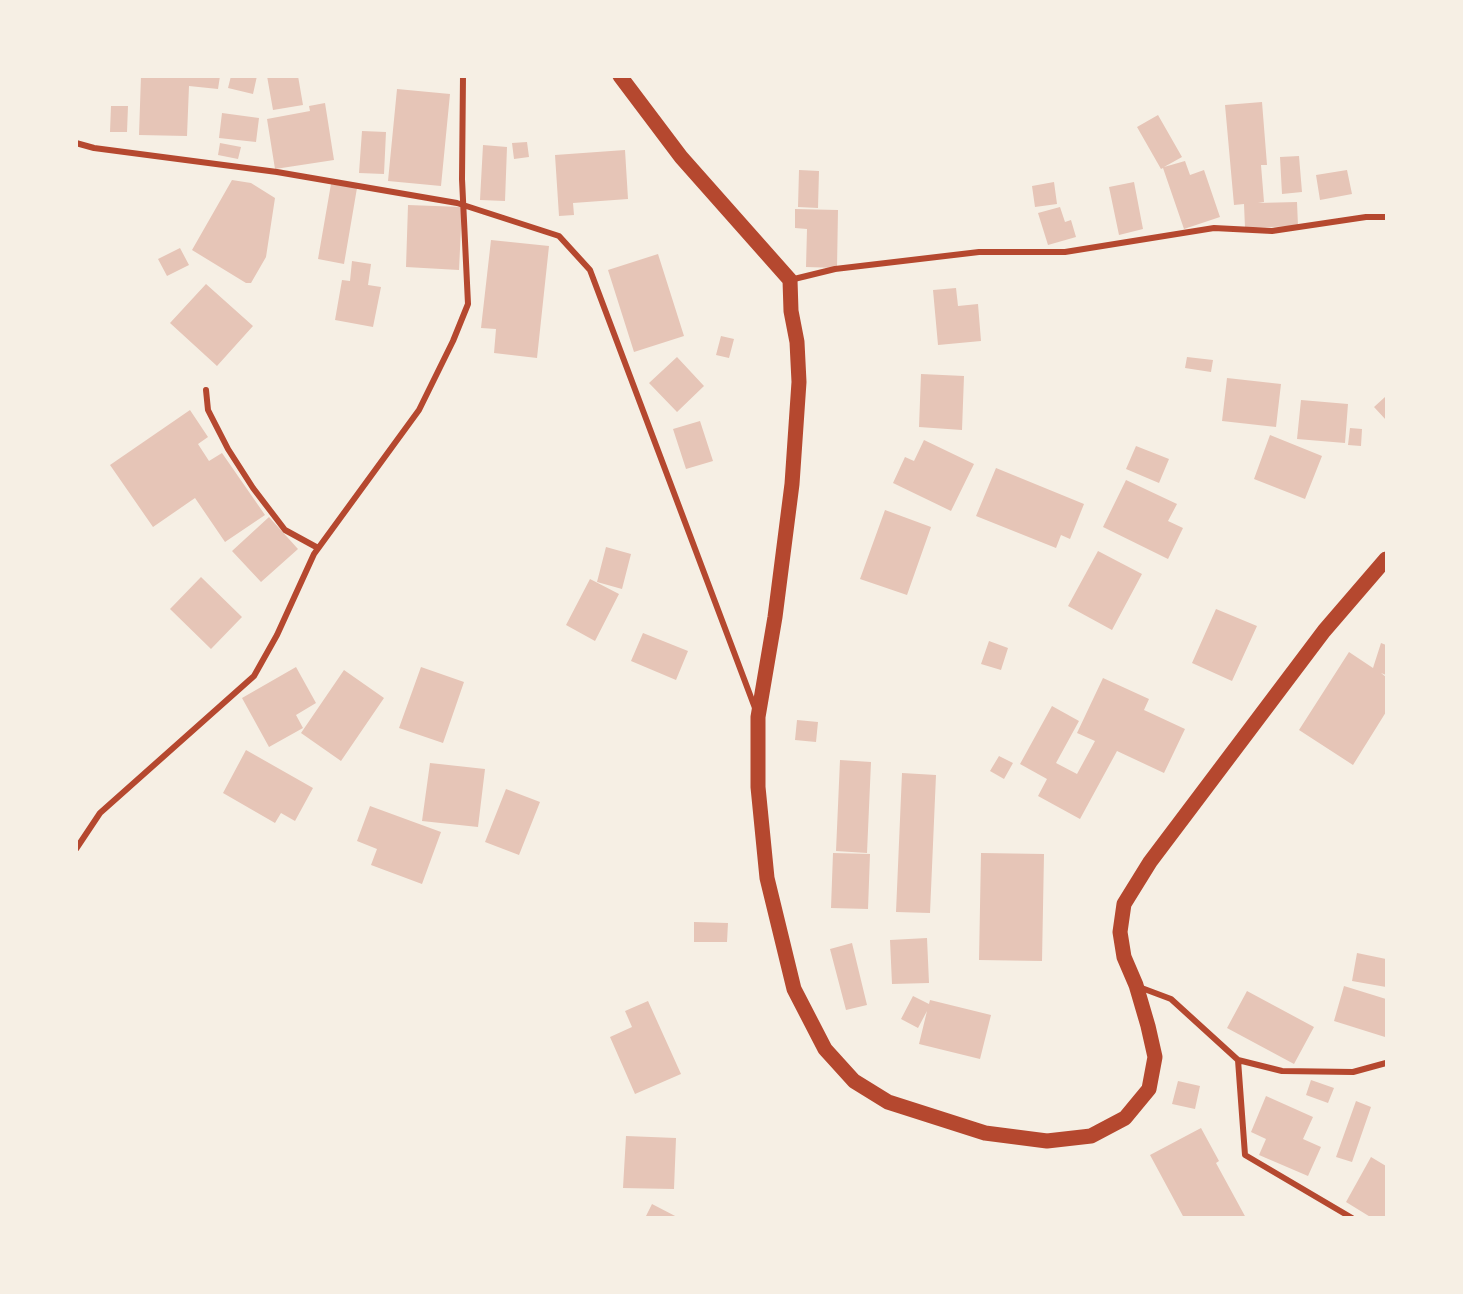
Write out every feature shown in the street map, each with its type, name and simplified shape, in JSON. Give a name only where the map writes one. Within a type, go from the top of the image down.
[{"type":"main road","points":[[620,76],[681,157],[790,280],[791,311],[797,342],[800,382],[793,472],[775,617],[758,717],[759,787],[767,878],[794,989],[825,1049],[854,1080],[888,1102],[986,1133],[1047,1141],[1091,1136],[1125,1118],[1149,1089],[1155,1057],[1136,985],[1124,957],[1120,932],[1124,904],[1150,862],[1317,640],[1386,559]]},
{"type":"street","points":[[76,849],[100,813],[254,676],[277,635],[318,548],[418,410],[453,341],[468,304],[462,180],[463,76]]},
{"type":"street","points":[[76,143],[277,172],[464,205],[559,236],[590,270],[758,717]]},
{"type":"street","points":[[790,280],[835,268],[980,252],[1065,252],[1214,228],[1272,231],[1366,217],[1386,217]]},
{"type":"street","points":[[206,390],[208,410],[228,449],[253,488],[285,530],[318,548]]},
{"type":"street","points":[[1136,985],[1171,999],[1238,1060],[1282,1071],[1353,1072],[1386,1063]]},
{"type":"street","points":[[1238,1060],[1245,1155],[1352,1218]]},
{"type":"building","points":[[141,76],[220,76],[218,89],[189,86],[187,136],[139,135]]},
{"type":"building","points":[[231,76],[257,76],[253,94],[228,88]]},
{"type":"building","points":[[267,76],[298,76],[303,105],[273,110]]},
{"type":"building","points":[[397,89],[450,94],[441,186],[388,181]]},
{"type":"building","points":[[1262,102],[1267,165],[1261,165],[1264,202],[1258,203],[1297,202],[1298,226],[1245,228],[1244,204],[1234,205],[1225,105]]},
{"type":"building","points":[[325,103],[334,160],[275,169],[267,119],[310,111],[309,106]]},
{"type":"building","points":[[111,106],[128,106],[127,132],[110,132]]},
{"type":"building","points":[[222,113],[259,118],[256,142],[219,138]]},
{"type":"building","points":[[1158,115],[1182,157],[1164,167],[1185,161],[1190,175],[1204,170],[1220,217],[1184,229],[1163,168],[1161,169],[1137,127]]},
{"type":"building","points":[[362,131],[386,132],[384,174],[359,173]]},
{"type":"building","points":[[527,142],[529,157],[514,159],[512,143]]},
{"type":"building","points":[[220,143],[241,147],[238,159],[218,155]]},
{"type":"building","points":[[483,145],[507,147],[505,201],[480,200]]},
{"type":"building","points":[[625,150],[628,199],[573,203],[574,215],[559,216],[555,155]]},
{"type":"building","points":[[1299,156],[1302,192],[1282,194],[1280,157]]},
{"type":"building","points":[[799,170],[819,171],[818,208],[798,207]]},
{"type":"building","points":[[1347,170],[1352,194],[1320,200],[1316,175]]},
{"type":"building","points":[[232,180],[251,183],[275,198],[266,257],[251,283],[246,283],[192,250]]},
{"type":"building","points":[[1054,182],[1057,204],[1035,207],[1032,186]]},
{"type":"building","points":[[1134,182],[1143,229],[1119,235],[1109,187]]},
{"type":"building","points":[[331,184],[357,188],[344,264],[318,259]]},
{"type":"building","points":[[408,205],[462,207],[459,270],[406,267]]},
{"type":"building","points":[[1060,207],[1065,222],[1071,220],[1076,237],[1048,245],[1038,213]]},
{"type":"building","points":[[795,209],[838,210],[837,268],[806,267],[807,229],[795,228]]},
{"type":"building","points":[[491,240],[549,246],[537,358],[494,353],[496,329],[481,328]]},
{"type":"building","points":[[180,248],[189,265],[167,276],[158,259]]},
{"type":"building","points":[[658,254],[684,336],[634,352],[608,270]]},
{"type":"building","points":[[352,261],[371,264],[368,285],[381,287],[373,327],[335,320],[342,280],[350,281]]},
{"type":"building","points":[[206,284],[253,326],[217,366],[170,323]]},
{"type":"building","points":[[956,288],[958,306],[978,304],[981,341],[938,345],[933,290]]},
{"type":"building","points":[[721,336],[734,339],[729,358],[716,355]]},
{"type":"building","points":[[677,357],[704,386],[677,412],[649,383]]},
{"type":"building","points":[[1187,357],[1213,360],[1211,372],[1185,368]]},
{"type":"building","points":[[921,374],[964,376],[962,430],[919,427]]},
{"type":"building","points":[[1227,378],[1281,384],[1276,427],[1222,421]]},
{"type":"building","points":[[1385,397],[1386,400],[1386,420],[1374,407]]},
{"type":"building","points":[[1301,400],[1348,404],[1345,443],[1297,439]]},
{"type":"building","points":[[190,410],[208,437],[198,444],[209,461],[222,453],[265,515],[225,542],[195,498],[153,527],[110,465]]},
{"type":"building","points":[[700,421],[713,461],[686,469],[673,429]]},
{"type":"building","points":[[1350,428],[1362,429],[1361,446],[1348,445]]},
{"type":"building","points":[[1270,435],[1322,456],[1305,499],[1254,479]]},
{"type":"building","points":[[924,440],[974,464],[951,511],[893,483],[905,457],[914,461]]},
{"type":"building","points":[[1136,446],[1169,459],[1159,483],[1126,469]]},
{"type":"building","points":[[996,468],[1084,504],[1070,539],[1061,535],[1056,548],[976,516]]},
{"type":"building","points":[[1126,480],[1177,504],[1168,521],[1183,528],[1168,559],[1103,527]]},
{"type":"building","points":[[885,510],[931,527],[907,595],[860,579]]},
{"type":"building","points":[[269,517],[298,549],[261,582],[232,551]]},
{"type":"building","points":[[606,547],[631,554],[622,589],[597,582]]},
{"type":"building","points":[[1098,551],[1142,574],[1112,630],[1068,606]]},
{"type":"building","points":[[201,577],[242,617],[211,649],[170,609]]},
{"type":"building","points":[[590,579],[619,594],[595,641],[566,625]]},
{"type":"building","points":[[1216,609],[1257,626],[1232,681],[1192,663]]},
{"type":"building","points":[[643,633],[688,651],[676,680],[631,661]]},
{"type":"building","points":[[989,641],[1008,648],[1001,670],[981,664]]},
{"type":"building","points":[[1381,643],[1386,645],[1386,675],[1381,673],[1386,677],[1386,712],[1353,765],[1299,730],[1349,652],[1373,668]]},
{"type":"building","points":[[296,667],[316,703],[296,715],[303,728],[269,747],[242,698]]},
{"type":"building","points":[[421,667],[464,682],[443,743],[399,728]]},
{"type":"building","points":[[344,670],[384,698],[341,761],[301,733]]},
{"type":"building","points":[[1103,678],[1149,699],[1144,710],[1185,729],[1164,773],[1117,751],[1080,819],[1038,796],[1047,779],[1020,764],[1052,706],[1079,721],[1056,763],[1077,774],[1095,741],[1077,733]]},
{"type":"building","points":[[797,720],[818,722],[816,742],[795,740]]},
{"type":"building","points":[[246,750],[313,788],[295,821],[281,813],[275,823],[223,793]]},
{"type":"building","points":[[999,756],[1013,763],[1004,779],[990,771]]},
{"type":"building","points":[[840,760],[871,762],[867,853],[836,851]]},
{"type":"building","points":[[430,763],[485,769],[478,827],[422,821]]},
{"type":"building","points":[[902,773],[936,775],[930,913],[896,912]]},
{"type":"building","points":[[506,789],[540,802],[519,855],[485,842]]},
{"type":"building","points":[[370,806],[441,832],[422,884],[371,865],[377,849],[357,841]]},
{"type":"building","points":[[833,853],[870,854],[868,909],[831,908]]},
{"type":"building","points":[[981,853],[1044,854],[1042,961],[979,960]]},
{"type":"building","points":[[694,922],[728,923],[727,942],[694,942]]},
{"type":"building","points":[[927,938],[929,983],[892,984],[890,940]]},
{"type":"building","points":[[852,943],[867,1005],[846,1010],[830,949]]},
{"type":"building","points":[[1357,953],[1386,959],[1386,987],[1352,981]]},
{"type":"building","points":[[1344,986],[1386,999],[1385,1037],[1334,1021]]},
{"type":"building","points":[[1247,991],[1314,1027],[1294,1064],[1227,1028]]},
{"type":"building","points":[[913,996],[929,1004],[930,1000],[991,1015],[980,1059],[919,1044],[927,1011],[918,1028],[901,1019]]},
{"type":"building","points":[[648,1001],[681,1074],[635,1094],[610,1037],[632,1027],[625,1011]]},
{"type":"building","points":[[1311,1080],[1334,1088],[1328,1103],[1306,1095]]},
{"type":"building","points":[[1178,1081],[1200,1086],[1195,1109],[1172,1104]]},
{"type":"building","points":[[1266,1096],[1313,1117],[1303,1139],[1321,1147],[1308,1176],[1259,1155],[1266,1139],[1251,1132]]},
{"type":"building","points":[[1356,1101],[1371,1107],[1352,1162],[1336,1157]]},
{"type":"building","points":[[1201,1128],[1219,1161],[1216,1163],[1246,1218],[1184,1218],[1150,1155]]},
{"type":"building","points":[[626,1136],[676,1138],[674,1189],[623,1188]]},
{"type":"building","points":[[1371,1157],[1386,1166],[1386,1218],[1372,1218],[1346,1202]]},
{"type":"building","points":[[652,1204],[679,1218],[645,1218]]}]
